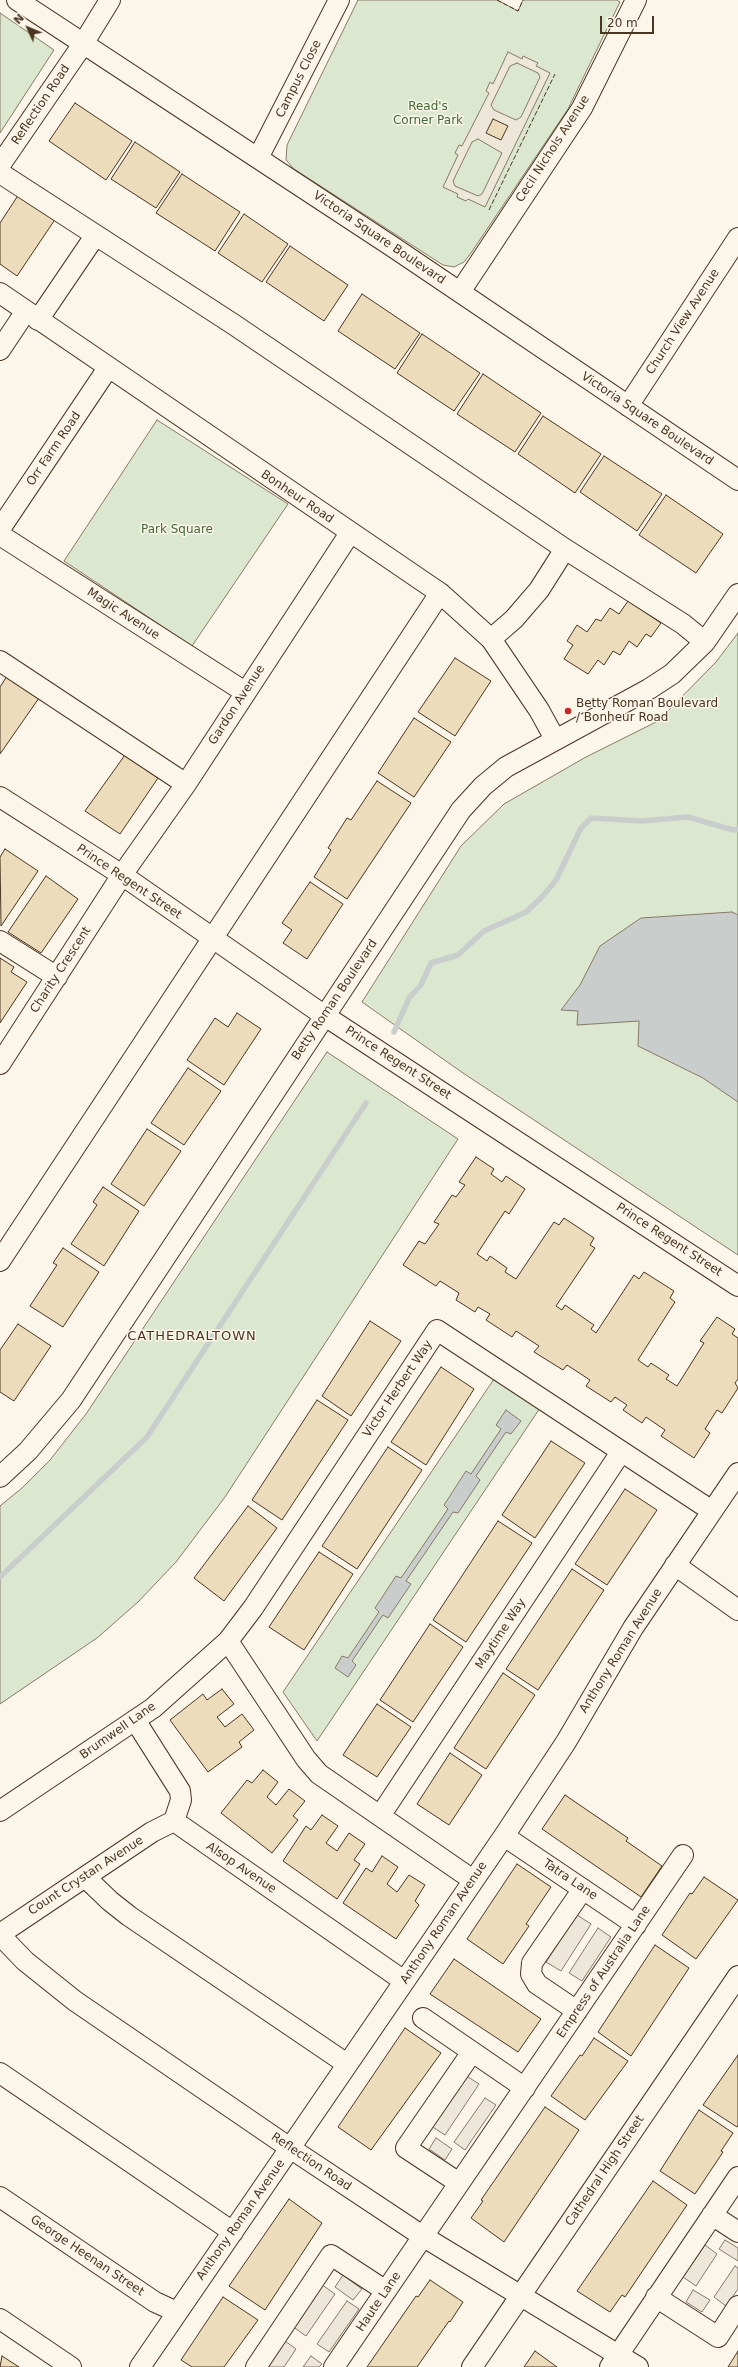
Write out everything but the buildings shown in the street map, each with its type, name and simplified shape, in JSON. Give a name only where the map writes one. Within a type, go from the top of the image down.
[{"type":"street","name":"Victoria Square Boulevard","points":[[17,0],[460,292],[738,480]]},
{"type":"street","name":"Reflection Road","points":[[0,165],[83,44],[110,0]]},
{"type":"street","name":"Campus Close","points":[[258,158],[340,0]]},
{"type":"street","name":"Cecil Nichols Avenue","points":[[460,292],[582,108],[636,0]]},
{"type":"street","points":[[0,173],[95,236],[252,336],[565,549],[683,624],[705,642]]},
{"type":"street","points":[[0,350],[32,315],[95,236]]},
{"type":"street","name":"Church View Avenue","points":[[628,406],[738,238]]},
{"type":"street","name":"Bonheur Road","points":[[0,293],[440,593],[491,639],[539,710],[555,740]]},
{"type":"street","name":"Orr Farm Road","points":[[0,529],[108,368]]},
{"type":"street","name":"Gardon Avenue","points":[[122,875],[186,784],[350,533]]},
{"type":"street","name":"Magic Avenue","points":[[0,535],[245,692]]},
{"type":"street","points":[[491,639],[514,620],[539,590],[565,549]]},
{"type":"street","points":[[0,1261],[440,593]]},
{"type":"street","name":"Betty Roman Boulevard","points":[[0,1477],[33,1446],[71,1400],[461,810],[483,786],[506,767],[649,689],[672,674],[705,642],[738,594]]},
{"type":"street","points":[[0,661],[186,784]]},
{"type":"street","name":"Prince Regent Street","points":[[0,797],[122,875],[325,1016],[738,1286]]},
{"type":"street","name":"Charity Crescent","points":[[0,1064],[122,875]]},
{"type":"street","points":[[0,941],[57,977]]},
{"type":"street","name":"Victor Herbert Way","points":[[228,1641],[253,1608],[437,1330],[712,1512]]},
{"type":"street","name":"Maytime Way","points":[[380,1816],[621,1452]]},
{"type":"street","name":"Anthony Roman Avenue","points":[[140,2367],[504,1836],[566,1742],[633,1628],[738,1473]]},
{"type":"street","points":[[675,1565],[738,1610]]},
{"type":"street","points":[[228,1641],[306,1758],[319,1774],[473,1880]]},
{"type":"street","name":"Brumwell Lane","points":[[0,1811],[153,1708],[228,1641]]},
{"type":"street","points":[[135,1720],[180,1791],[181,1800],[174,1821]]},
{"type":"street","name":"Count Crystan Avenue","points":[[0,1934],[152,1832],[174,1821]]},
{"type":"street","name":"Alsop Avenue","points":[[174,1821],[404,1981]]},
{"type":"street","name":"Tatra Lane","points":[[504,1836],[636,1925]]},
{"type":"street","name":"Empress of Australia Lane","points":[[424,2237],[683,1855]]},
{"type":"street","points":[[85,1877],[110,1901],[129,1916],[347,2064]]},
{"type":"street","points":[[577,2011],[537,1984],[531,1974],[532,1963],[583,1889]]},
{"type":"street","name":"Reflection Road","points":[[0,1934],[25,1961],[70,1998],[290,2148],[424,2237],[520,2296],[614,2361],[638,2367]]},
{"type":"street","name":"Cathedral High Street","points":[[472,2367],[738,1976]]},
{"type":"street","points":[[423,2018],[525,2088]]},
{"type":"street","points":[[459,2184],[406,2148],[472,2052]]},
{"type":"street","points":[[0,2073],[233,2232]]},
{"type":"street","points":[[614,2361],[738,2177]]},
{"type":"street","name":"George Heenan Street","points":[[0,2197],[155,2302],[177,2312]]},
{"type":"street","points":[[712,2215],[738,2232]]},
{"type":"street","name":"Haute Lane","points":[[334,2367],[424,2237]]},
{"type":"street","points":[[256,2367],[331,2255],[386,2291]]},
{"type":"street","points":[[656,2297],[718,2337],[738,2306]]},
{"type":"street","points":[[0,2318],[71,2367]]},
{"type":"green space","name":"Read's Corner Park","points":[[358,0],[497,0],[518,11],[523,0],[617,0],[620,2],[568,109],[471,253],[464,262],[454,267],[443,265],[294,169],[286,160],[287,145]]},
{"type":"green space","points":[[0,13],[54,50],[0,133]]},
{"type":"green space","name":"Park Square","points":[[157,420],[288,504],[192,646],[64,561]]},
{"type":"green space","points":[[738,633],[738,1255],[463,1073],[362,1002],[461,846],[504,804],[586,757],[658,721],[716,662]]},
{"type":"green space","points":[[327,1052],[458,1139],[225,1497],[176,1562],[138,1602],[97,1638],[0,1704],[0,1506],[22,1488],[50,1460],[86,1414]]},
{"type":"green space","points":[[494,1379],[540,1408],[317,1741],[283,1692]]},
{"type":"shaded area","points":[[508,52],[522,59],[523,56],[538,63],[536,66],[550,73],[485,207],[468,199],[466,201],[457,197],[458,194],[443,187],[458,155],[455,153],[459,145],[462,146],[489,93],[486,91],[490,82],[493,84]],"holes":[[[517,63],[538,73],[540,77],[521,117],[516,120],[494,110],[491,105],[510,66]],[[478,139],[502,153],[482,194],[478,196],[455,186],[453,181],[472,142]]]},
{"type":"shaded area","points":[[732,912],[738,915],[738,1102],[703,1078],[638,1046],[639,1021],[577,1025],[578,1011],[561,1010],[580,985],[600,946],[641,918]]},
{"type":"shaded area","points":[[506,1410],[521,1421],[511,1434],[506,1432],[476,1476],[480,1480],[458,1513],[453,1512],[406,1581],[411,1584],[388,1618],[383,1615],[352,1661],[356,1665],[348,1677],[335,1668],[342,1656],[348,1658],[379,1612],[375,1608],[396,1576],[401,1578],[448,1509],[444,1505],[466,1471],[471,1474],[501,1429],[496,1425]]},
{"type":"shaded area","points":[[577,1915],[591,1924],[561,1971],[546,1962]]},
{"type":"shaded area","points":[[598,1928],[611,1937],[582,1981],[569,1973]]},
{"type":"shaded area","points":[[465,2075],[479,2084],[445,2135],[431,2126]]},
{"type":"shaded area","points":[[485,2098],[496,2105],[465,2150],[454,2142]]},
{"type":"shaded area","points":[[436,2138],[452,2149],[445,2160],[429,2149]]},
{"type":"shaded area","points":[[725,2240],[738,2248],[738,2261],[719,2249]]},
{"type":"shaded area","points":[[705,2245],[717,2254],[696,2286],[683,2277]]},
{"type":"shaded area","points":[[735,2266],[738,2268],[738,2289],[726,2306],[714,2297]]},
{"type":"shaded area","points":[[343,2275],[362,2289],[353,2300],[335,2287]]},
{"type":"shaded area","points":[[321,2284],[335,2294],[306,2336],[292,2326]]},
{"type":"shaded area","points":[[693,2290],[710,2300],[702,2312],[686,2302]]},
{"type":"shaded area","points":[[347,2301],[359,2309],[329,2352],[317,2344]]},
{"type":"shaded area","points":[[285,2341],[296,2349],[284,2367],[268,2367]]},
{"type":"shaded area","points":[[311,2356],[322,2364],[319,2367],[303,2367]]},
{"type":"waterway","points":[[394,1032],[409,998],[421,985],[431,963],[458,955],[484,931],[526,912],[543,896],[556,880],[581,828],[591,818],[642,821],[688,817],[733,830],[738,829]]},
{"type":"waterway","points":[[0,1577],[147,1437],[366,1103]]},
{"type":"fence","points":[[497,0],[518,11],[523,0]]},
{"type":"fence","points":[[489,210],[555,74]]},
{"type":"place","name":"Betty Roman Boulevard / Bonheur Road","points":[[568,711]]},
{"type":"district","name":"CATHEDRALTOWN","points":[[192,1337]]}]
